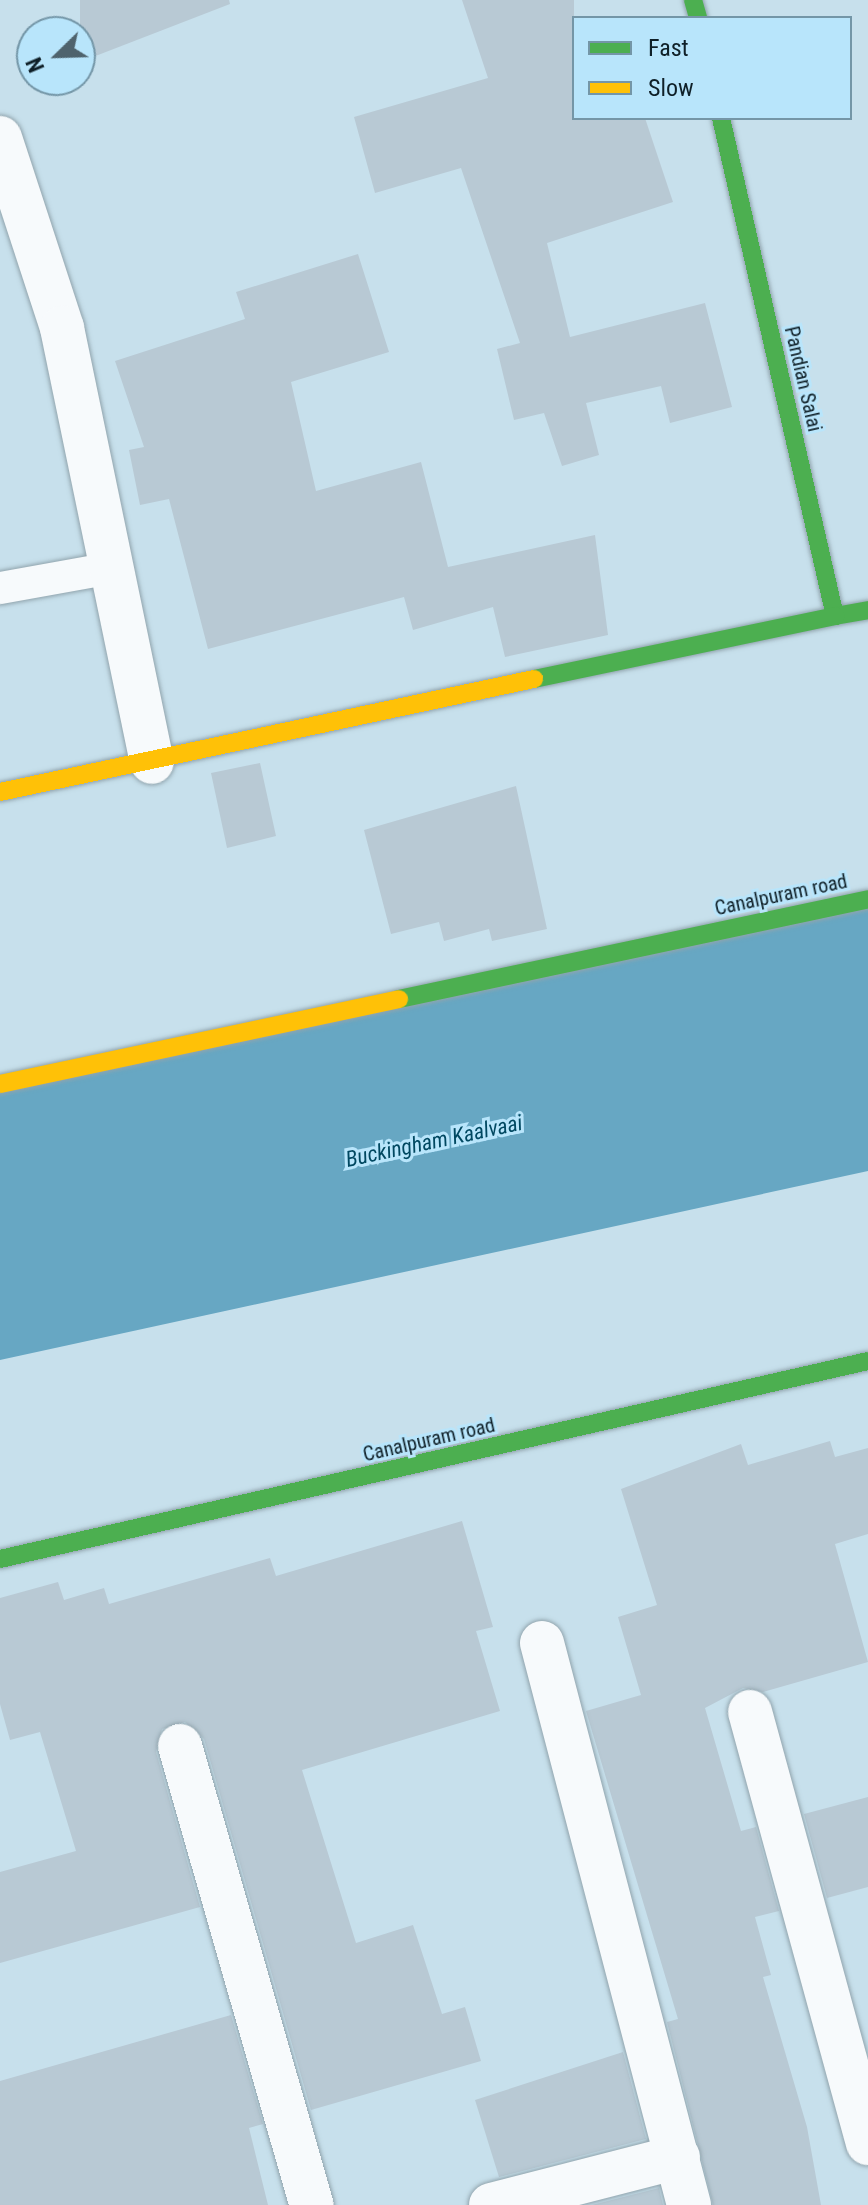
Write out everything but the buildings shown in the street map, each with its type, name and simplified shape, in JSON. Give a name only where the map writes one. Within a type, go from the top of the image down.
[{"type":"street","name":"Pandian Salai","points":[[721,120],[835,616]]},
{"type":"street","points":[[0,138],[62,328],[152,762]]},
{"type":"street","points":[[0,792],[868,610]]},
{"type":"street","name":"Canalpuram road","points":[[0,1084],[868,899]]},
{"type":"street","name":"Canalpuram road","points":[[0,1559],[868,1361]]},
{"type":"street","points":[[542,1643],[689,2205]]},
{"type":"street","points":[[750,1712],[868,2143]]},
{"type":"street","points":[[180,1746],[312,2205]]},
{"type":"street","points":[[491,2205],[678,2157]]},
{"type":"lane","points":[[0,588],[111,568]]},
{"type":"water","name":"Buckingham Kaalvaai","points":[[868,900],[868,1171],[0,1360],[0,1092]]},
{"type":"traffic: fast","points":[[693,0],[697,16]]},
{"type":"traffic: fast","points":[[721,120],[835,616],[868,610]]},
{"type":"traffic: fast","points":[[534,679],[835,616]]},
{"type":"traffic: fast","points":[[399,999],[868,899]]},
{"type":"traffic: fast","points":[[0,1559],[868,1361]]},
{"type":"traffic: slow","points":[[0,792],[534,679]]},
{"type":"traffic: slow","points":[[0,1084],[399,999]]}]
